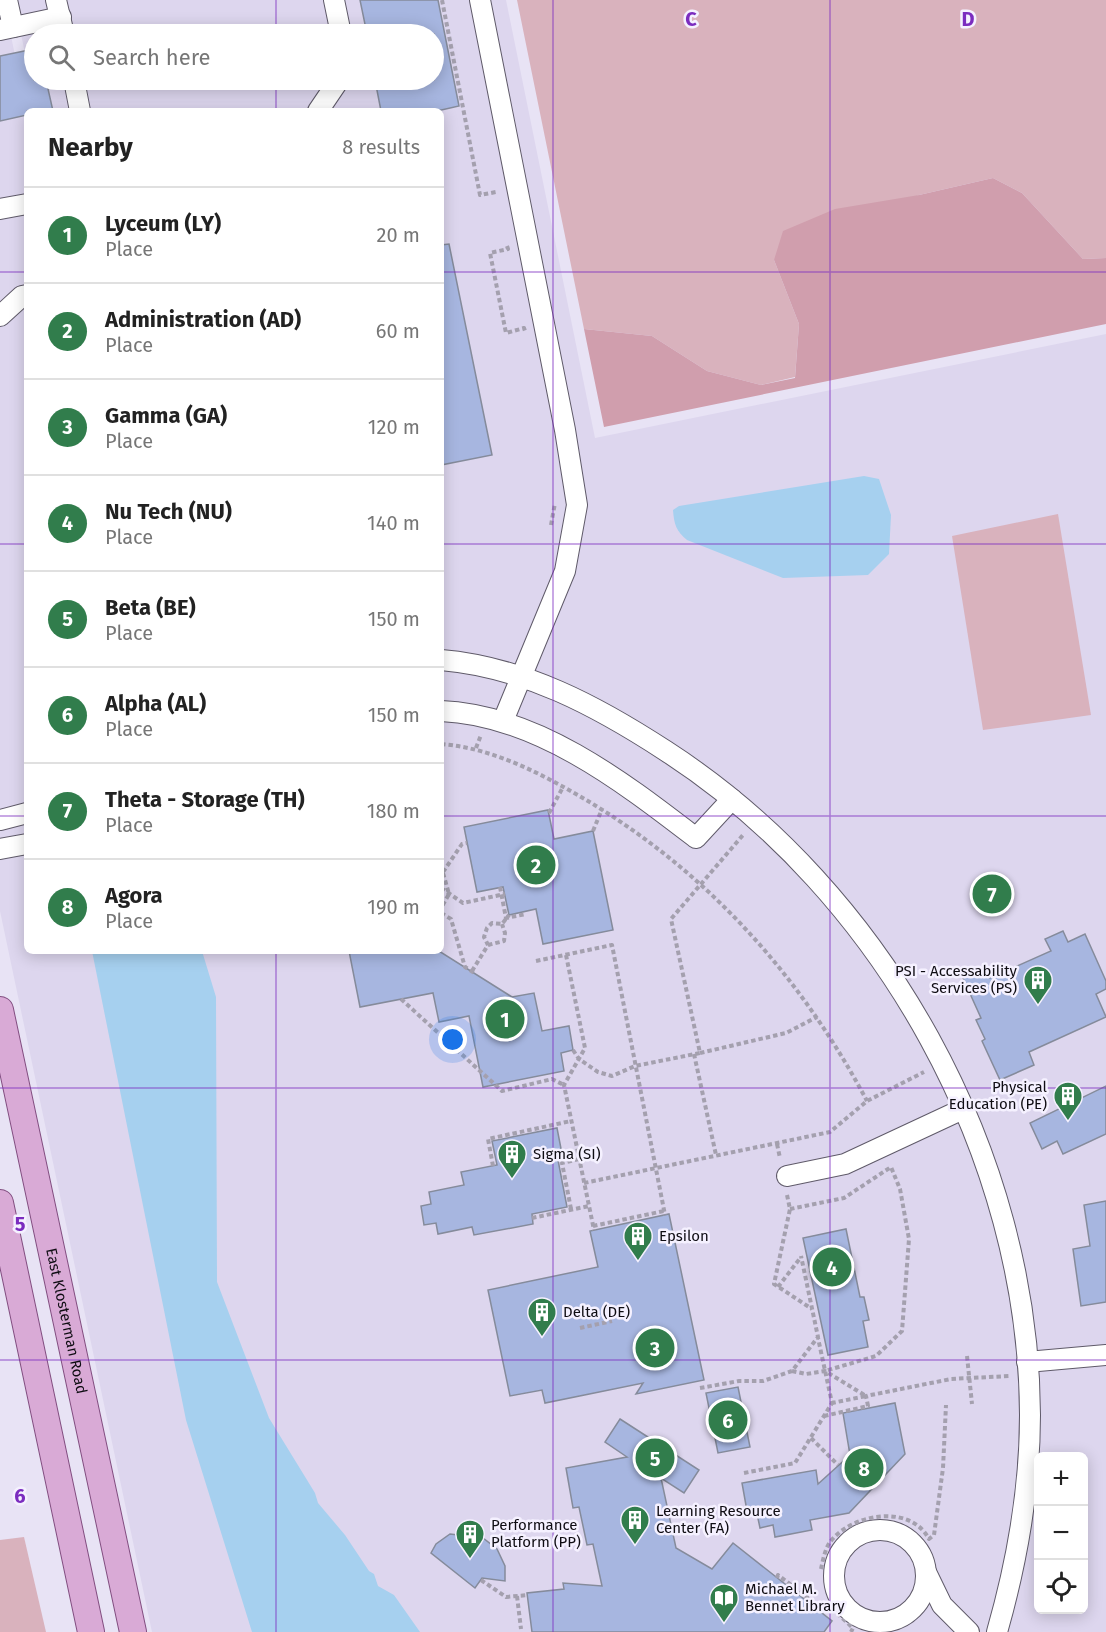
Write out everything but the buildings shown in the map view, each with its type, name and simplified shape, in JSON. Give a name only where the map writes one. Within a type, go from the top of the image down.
[{"type":"main road","name":"East Klosterman Road","points":[[0,1010],[133,1632]]},
{"type":"main road","points":[[0,1203],[91,1632]]},
{"type":"lane","points":[[7,0],[6,28],[24,24]]},
{"type":"lane","points":[[334,0],[339,24]]},
{"type":"lane","points":[[480,0],[565,430],[577,505],[565,571],[522,675],[495,719]]},
{"type":"lane","points":[[26,24],[60,17]]},
{"type":"lane","points":[[76,90],[79,108]]},
{"type":"lane","points":[[320,108],[332,90]]},
{"type":"lane","points":[[0,209],[24,205]]},
{"type":"lane","points":[[0,316],[24,296]]},
{"type":"lane","points":[[444,660],[496,667],[522,675],[604,713],[645,737],[732,799],[810,873],[853,922],[896,983],[945,1069],[992,1185],[1005,1233],[1018,1293],[1023,1368],[1030,1413],[1025,1494],[1011,1581],[997,1632]]},
{"type":"lane","points":[[444,711],[466,712],[495,719],[564,750],[612,777],[696,838],[732,799]]},
{"type":"lane","points":[[0,819],[24,814]]},
{"type":"lane","points":[[0,849],[24,845]]},
{"type":"lane","points":[[785,1176],[845,1164],[963,1109]]},
{"type":"lane","points":[[1023,1368],[1106,1355]]},
{"type":"lane","points":[[877,1632],[852,1612],[837,1591],[834,1573],[843,1548],[856,1536],[883,1530],[901,1535],[915,1546],[942,1605],[969,1632]]},
{"type":"lane","points":[[852,1612],[877,1622],[902,1616],[921,1597],[926,1571]]},
{"type":"path","points":[[442,0],[480,195],[496,190],[498,202]]},
{"type":"path","points":[[505,237],[507,249],[490,254],[506,333],[524,328],[527,339]]},
{"type":"path","points":[[551,528],[556,499]]},
{"type":"path","points":[[476,748],[495,719]]},
{"type":"path","points":[[444,744],[476,748],[533,770],[602,809],[653,843],[730,910],[768,951],[842,1054],[867,1101]]},
{"type":"path","points":[[549,813],[563,787]]},
{"type":"path","points":[[593,831],[602,809]]},
{"type":"path","points":[[700,1053],[671,919],[756,820]]},
{"type":"path","points":[[444,871],[462,844],[467,843]]},
{"type":"path","points":[[444,876],[449,894],[444,903]]},
{"type":"path","points":[[500,887],[508,916]]},
{"type":"path","points":[[444,890],[463,903],[503,894]]},
{"type":"path","points":[[502,924],[508,916],[526,914]]},
{"type":"path","points":[[444,915],[451,919],[465,968],[474,973],[488,945],[504,941],[505,933],[502,924]]},
{"type":"path","points":[[488,945],[484,937],[487,928],[492,923],[502,924]]},
{"type":"path","points":[[536,961],[612,945],[664,1213],[593,1228],[564,1085],[585,1048],[566,955]]},
{"type":"path","points":[[401,999],[502,1091],[552,1079],[564,1085]]},
{"type":"path","points":[[573,1050],[579,1059],[598,1072],[612,1076],[635,1066],[786,1033],[817,1017]]},
{"type":"path","points":[[694,1054],[716,1155]]},
{"type":"path","points":[[584,1183],[830,1132],[867,1101],[931,1068],[945,1069]]},
{"type":"path","points":[[493,1166],[488,1139],[572,1121]]},
{"type":"path","points":[[777,1144],[790,1209],[774,1284],[812,1309]]},
{"type":"path","points":[[571,1209],[562,1163],[579,1159]]},
{"type":"path","points":[[700,1388],[740,1380],[763,1381],[792,1371],[806,1374],[825,1371],[876,1356],[902,1331],[909,1239],[900,1189],[891,1167],[844,1198],[790,1209]]},
{"type":"path","points":[[532,1218],[589,1206]]},
{"type":"path","points":[[744,1473],[795,1463],[832,1403],[801,1256],[778,1287]]},
{"type":"path","points":[[580,1328],[612,1321]]},
{"type":"path","points":[[792,1371],[818,1338]]},
{"type":"path","points":[[967,1356],[972,1404]]},
{"type":"path","points":[[832,1403],[1023,1368]]},
{"type":"path","points":[[824,1416],[868,1406],[866,1396],[825,1371]]},
{"type":"path","points":[[821,1569],[829,1543],[846,1527],[867,1517],[894,1517],[913,1524],[925,1532],[928,1539],[934,1535],[943,1468],[946,1405]]},
{"type":"path","points":[[811,1438],[838,1466]]},
{"type":"path","points":[[777,1578],[778,1575],[808,1598],[810,1595]]},
{"type":"path","points":[[481,1580],[506,1597],[528,1595]]},
{"type":"path","points":[[518,1596],[521,1629]]},
{"type":"path","points":[[826,1603],[853,1628],[850,1632]]},
{"type":"shaded area","points":[[0,0],[4,0],[15,56],[0,59]]},
{"type":"shaded area","points":[[14,0],[506,0],[595,438],[1106,334],[1106,1632],[152,1632],[0,911],[0,69],[24,64],[24,90],[444,90],[444,24],[24,24],[24,48]]},
{"type":"shaded area","points":[[517,0],[1106,0],[1106,258],[1083,259],[1022,193],[993,178],[919,195],[774,260],[799,324],[795,377],[761,385],[707,371],[652,336],[584,329]]},
{"type":"shaded area","points":[[993,178],[1022,193],[1083,259],[1106,258],[1106,324],[604,427],[584,329],[652,336],[707,371],[761,385],[795,378],[799,324],[774,260],[783,231],[835,209],[919,195]]},
{"type":"shaded area","points":[[1058,514],[1091,715],[983,730],[952,536]]},
{"type":"shaded area","points":[[24,1537],[46,1632],[0,1632],[0,1540]]},
{"type":"water","points":[[864,476],[879,479],[891,515],[889,554],[868,575],[783,578],[687,540],[675,523],[673,510],[679,506]]},
{"type":"water","points":[[93,954],[203,954],[216,997],[217,1282],[269,1418],[315,1493],[318,1503],[345,1535],[369,1571],[374,1574],[378,1586],[394,1595],[420,1632],[252,1632],[186,1420]]},
{"type":"place","name":"Administration (AD)","points":[[536,865]]},
{"type":"place","name":"Theta - Storage (TH)","points":[[992,894]]},
{"type":"place","name":"PSI - Accessability Services (PS)","points":[[1038,1006]]},
{"type":"place","name":"Lyceum (LY)","points":[[505,1019]]},
{"type":"place","name":"Physical Education (PE)","points":[[1068,1122]]},
{"type":"place","name":"Sigma (SI)","points":[[512,1180]]},
{"type":"place","name":"Epsilon","points":[[638,1262]]},
{"type":"place","name":"Nu Tech (NU)","points":[[832,1267]]},
{"type":"place","name":"Delta (DE)","points":[[542,1338]]},
{"type":"place","name":"Gamma (GA)","points":[[655,1348]]},
{"type":"place","name":"Alpha (AL)","points":[[728,1420]]},
{"type":"place","name":"Beta (BE)","points":[[655,1458]]},
{"type":"place","name":"Agora","points":[[864,1468]]},
{"type":"place","name":"Learning Resource Center (FA)","points":[[635,1546]]},
{"type":"place","name":"Performance Platform (PP)","points":[[470,1560]]},
{"type":"place","name":"Michael M. Bennet Library","points":[[724,1624]]}]
